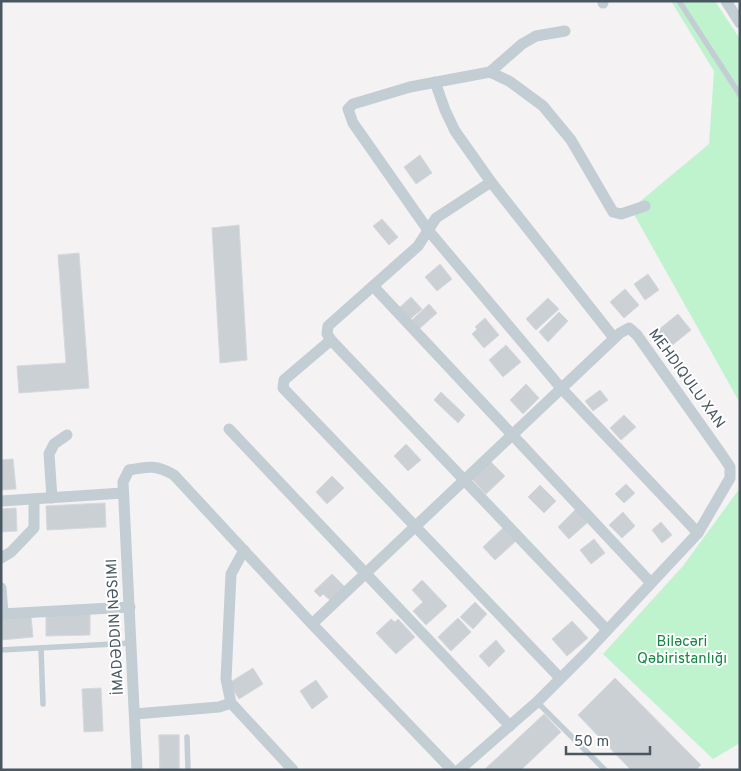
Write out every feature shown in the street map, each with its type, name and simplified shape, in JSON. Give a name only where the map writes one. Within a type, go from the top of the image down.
[{"type":"street","points":[[726,1],[740,23]]},
{"type":"street","points":[[565,31],[536,36],[522,44],[490,72],[410,87],[353,104],[348,109],[353,123],[428,230],[561,388],[698,533]]},
{"type":"street","points":[[490,72],[509,81],[543,106],[571,140],[613,212],[621,214],[645,206]]},
{"type":"street","points":[[435,82],[455,131],[491,182],[614,338]]},
{"type":"street","points":[[491,182],[436,218],[418,246],[328,326],[327,334],[607,630]]},
{"type":"street","points":[[373,286],[651,583]]},
{"type":"street","name":"MEHDIQULU XAN","points":[[312,624],[614,338],[629,328],[637,336],[730,467],[730,478],[698,533],[537,702],[458,770]]},
{"type":"street","points":[[331,340],[284,380],[283,388],[560,678]]},
{"type":"street","points":[[229,429],[510,726]]},
{"type":"street","points":[[52,498],[49,454],[54,444],[67,435]]},
{"type":"street","points":[[1,501],[52,498],[123,488],[130,470],[145,467],[161,467],[174,475],[312,624],[452,770]]},
{"type":"street","name":"İMADƏDDIN NƏSIMI","points":[[123,488],[137,770]]},
{"type":"street","points":[[1,558],[11,552],[34,528],[34,499]]},
{"type":"street","points":[[244,550],[231,574],[226,679],[231,703],[293,770]]},
{"type":"street","points":[[1,588],[2,614],[130,607]]},
{"type":"street","points":[[135,714],[220,707],[231,703]]},
{"type":"lane","points":[[679,1],[740,95]]},
{"type":"lane","points":[[1,650],[132,643]]},
{"type":"lane","points":[[41,648],[42,704]]},
{"type":"lane","points":[[537,702],[605,770]]},
{"type":"lane","points":[[186,738],[188,770]]},
{"type":"green space","points":[[671,1],[715,1],[740,39],[740,403],[631,209],[709,144],[714,71]]},
{"type":"green space","name":"Biləcəri Qəbiristanlığı","points":[[740,488],[740,743],[713,759],[603,654],[683,566]]},
{"type":"building","points":[[420,155],[432,173],[416,184],[404,167]]},
{"type":"building","points":[[382,219],[398,237],[389,245],[373,226]]},
{"type":"building","points":[[239,225],[247,360],[220,363],[212,228]]},
{"type":"building","points":[[79,253],[89,388],[19,393],[17,366],[66,363],[58,255]]},
{"type":"building","points":[[440,264],[452,279],[437,291],[425,277]]},
{"type":"building","points":[[648,274],[659,290],[645,300],[634,284]]},
{"type":"building","points":[[625,289],[639,305],[624,318],[610,302]]},
{"type":"building","points":[[411,297],[422,309],[408,321],[398,309]]},
{"type":"building","points":[[548,298],[559,309],[536,330],[526,319]]},
{"type":"building","points":[[429,304],[437,313],[419,329],[411,321]]},
{"type":"building","points":[[559,312],[568,321],[548,342],[539,332]]},
{"type":"building","points":[[678,314],[691,330],[670,347],[657,331]]},
{"type":"building","points":[[485,318],[499,335],[484,348],[472,334],[477,329],[475,327]]},
{"type":"building","points":[[506,345],[521,362],[503,377],[489,360]]},
{"type":"building","points":[[526,384],[539,398],[523,414],[510,400]]},
{"type":"building","points":[[600,390],[608,400],[593,411],[585,401]]},
{"type":"building","points":[[441,392],[465,415],[458,423],[434,400]]},
{"type":"building","points":[[624,415],[636,427],[621,440],[610,428]]},
{"type":"building","points":[[406,444],[421,460],[408,471],[394,456]]},
{"type":"building","points":[[13,459],[16,489],[1,490],[1,460]]},
{"type":"building","points":[[489,460],[505,476],[486,494],[471,478]]},
{"type":"building","points":[[332,476],[344,488],[327,504],[316,492]]},
{"type":"building","points":[[626,484],[635,493],[624,503],[615,494]]},
{"type":"building","points":[[540,485],[556,501],[544,513],[528,497]]},
{"type":"building","points":[[105,503],[106,527],[47,530],[46,506]]},
{"type":"building","points":[[16,508],[17,531],[1,532],[1,509]]},
{"type":"building","points":[[576,509],[588,522],[569,539],[558,527]]},
{"type":"building","points":[[623,512],[635,526],[622,538],[609,525]]},
{"type":"building","points":[[661,522],[672,535],[662,543],[652,530]]},
{"type":"building","points":[[504,527],[516,541],[495,560],[483,547]]},
{"type":"building","points":[[594,539],[605,553],[591,564],[580,550]]},
{"type":"building","points":[[332,574],[345,587],[331,601],[323,594],[320,597],[314,591]]},
{"type":"building","points":[[422,580],[447,606],[426,625],[413,611],[423,602],[412,590]]},
{"type":"building","points":[[475,602],[487,614],[473,629],[460,617]]},
{"type":"building","points":[[90,613],[90,635],[46,636],[46,614]]},
{"type":"building","points":[[31,616],[33,637],[1,640],[1,619]]},
{"type":"building","points":[[458,618],[471,632],[451,651],[438,637]]},
{"type":"building","points":[[391,619],[395,622],[398,619],[415,637],[396,654],[376,633]]},
{"type":"building","points":[[572,621],[588,638],[567,656],[552,639]]},
{"type":"building","points":[[496,640],[505,651],[489,667],[479,656]]},
{"type":"building","points":[[253,668],[263,684],[239,699],[229,683]]},
{"type":"building","points":[[615,678],[701,765],[696,770],[631,770],[578,715]]},
{"type":"building","points":[[316,680],[328,697],[312,709],[300,691]]},
{"type":"building","points":[[101,688],[103,731],[84,732],[82,689]]},
{"type":"building","points":[[544,714],[561,732],[521,770],[484,770]]},
{"type":"building","points":[[159,735],[179,735],[179,770],[160,770]]},
{"type":"building","points":[[159,735],[179,735],[179,770],[160,770]]}]
